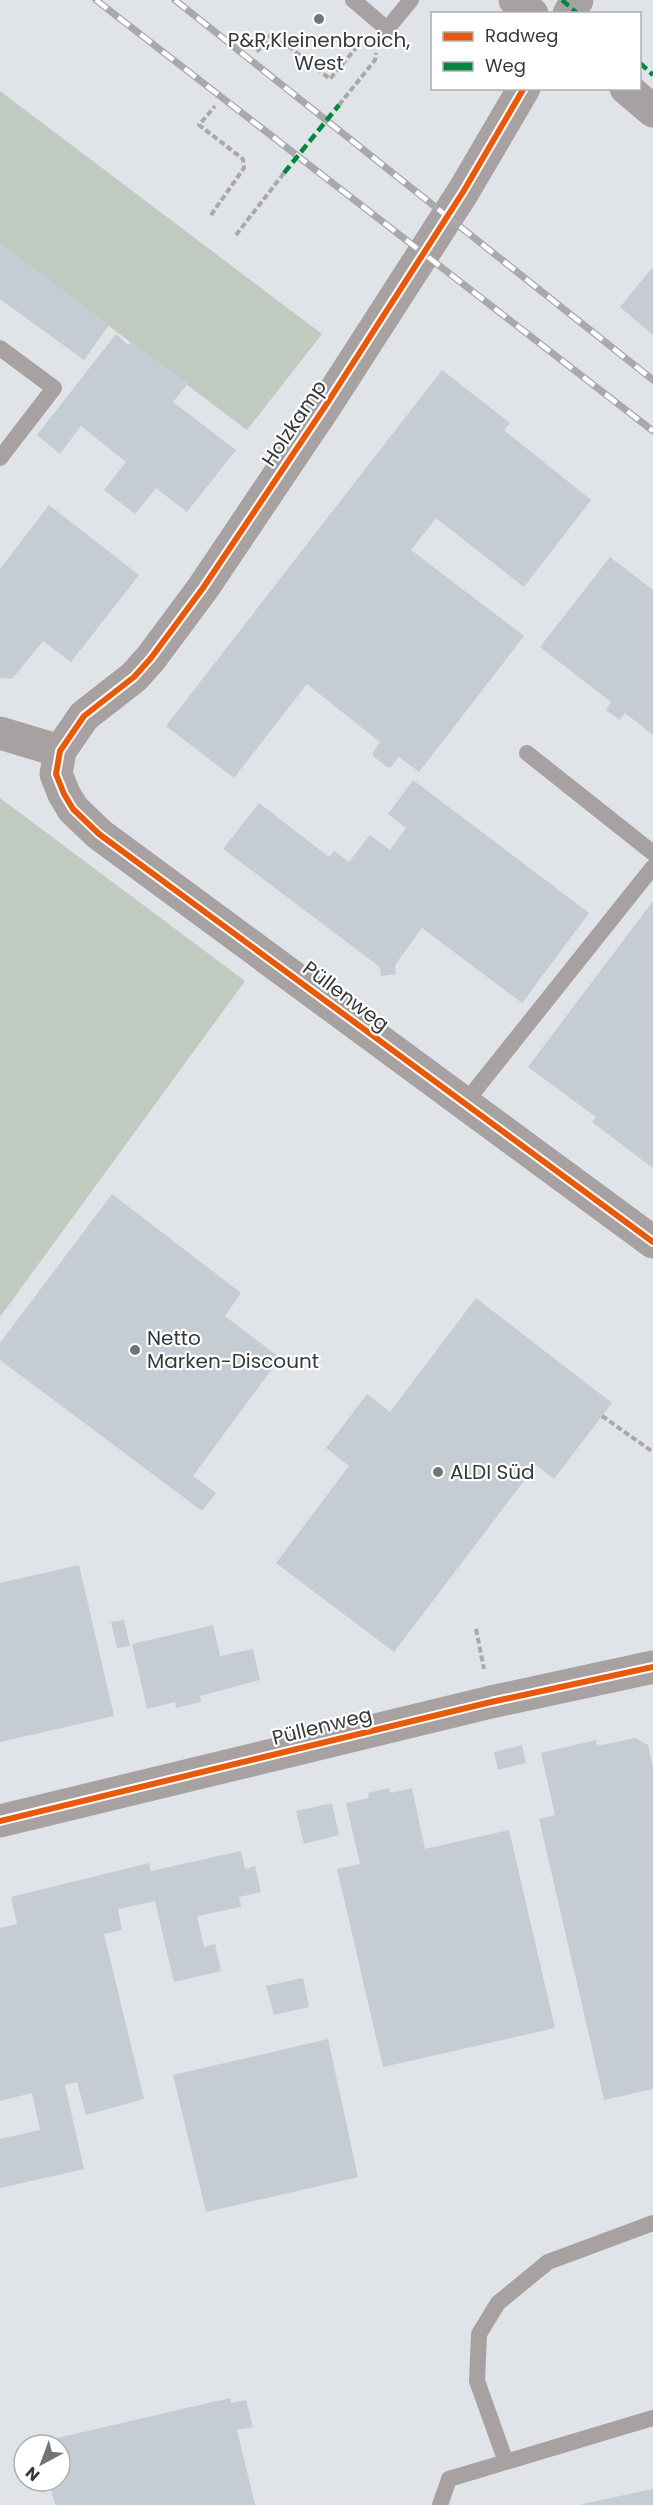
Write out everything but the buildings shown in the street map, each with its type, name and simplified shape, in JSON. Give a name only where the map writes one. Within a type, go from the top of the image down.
[{"type":"street","points":[[515,0],[530,12]]},
{"type":"street","name":"Holzkamp","points":[[60,751],[84,716],[134,677],[151,658],[203,588],[333,395],[463,192],[523,90]]},
{"type":"street","points":[[628,90],[653,111]]},
{"type":"street","points":[[0,733],[60,751]]},
{"type":"street","name":"Püllenweg","points":[[60,751],[56,774],[64,795],[73,809],[99,834],[653,1242]]},
{"type":"street","name":"Püllenweg","points":[[0,1821],[491,1702],[653,1667]]},
{"type":"lane","points":[[353,0],[387,29],[411,0]]},
{"type":"lane","points":[[0,348],[54,388],[0,458]]},
{"type":"lane","points":[[527,753],[653,853]]},
{"type":"lane","points":[[464,1104],[653,867]]},
{"type":"lane","points":[[506,2462],[477,2381],[479,2334],[498,2303],[548,2262],[653,2223]]},
{"type":"lane","points":[[440,2505],[449,2480],[653,2418]]},
{"type":"path","points":[[257,52],[272,33],[330,79],[361,42],[369,43]]},
{"type":"path","points":[[339,105],[375,60]]},
{"type":"path","points":[[211,215],[244,168],[243,159],[199,125],[214,106]]},
{"type":"path","points":[[236,235],[284,173]]},
{"type":"path","points":[[602,1416],[653,1452]]},
{"type":"shaded area","points":[[0,91],[322,334],[247,430],[0,244]]},
{"type":"shaded area","points":[[0,798],[245,981],[0,1317]]},
{"type":"railway","points":[[96,0],[653,431]]},
{"type":"railway","points":[[175,0],[653,380]]},
{"type":"marked path","points":[[562,0],[576,12]]},
{"type":"marked path","points":[[641,64],[653,75]]},
{"type":"marked path","points":[[284,173],[339,105]]},
{"type":"cycle path","points":[[523,90],[463,192],[326,405],[203,588],[134,677],[84,716],[60,751],[56,774],[73,809],[99,834],[653,1242]]},
{"type":"cycle path","points":[[0,1821],[491,1702],[653,1667]]},
{"type":"place","name":"P&R,Kleinenbroich, West","points":[[319,19]]},
{"type":"place","name":"Netto Marken-Discount","points":[[135,1350]]},
{"type":"place","name":"ALDI Süd","points":[[438,1472]]}]
